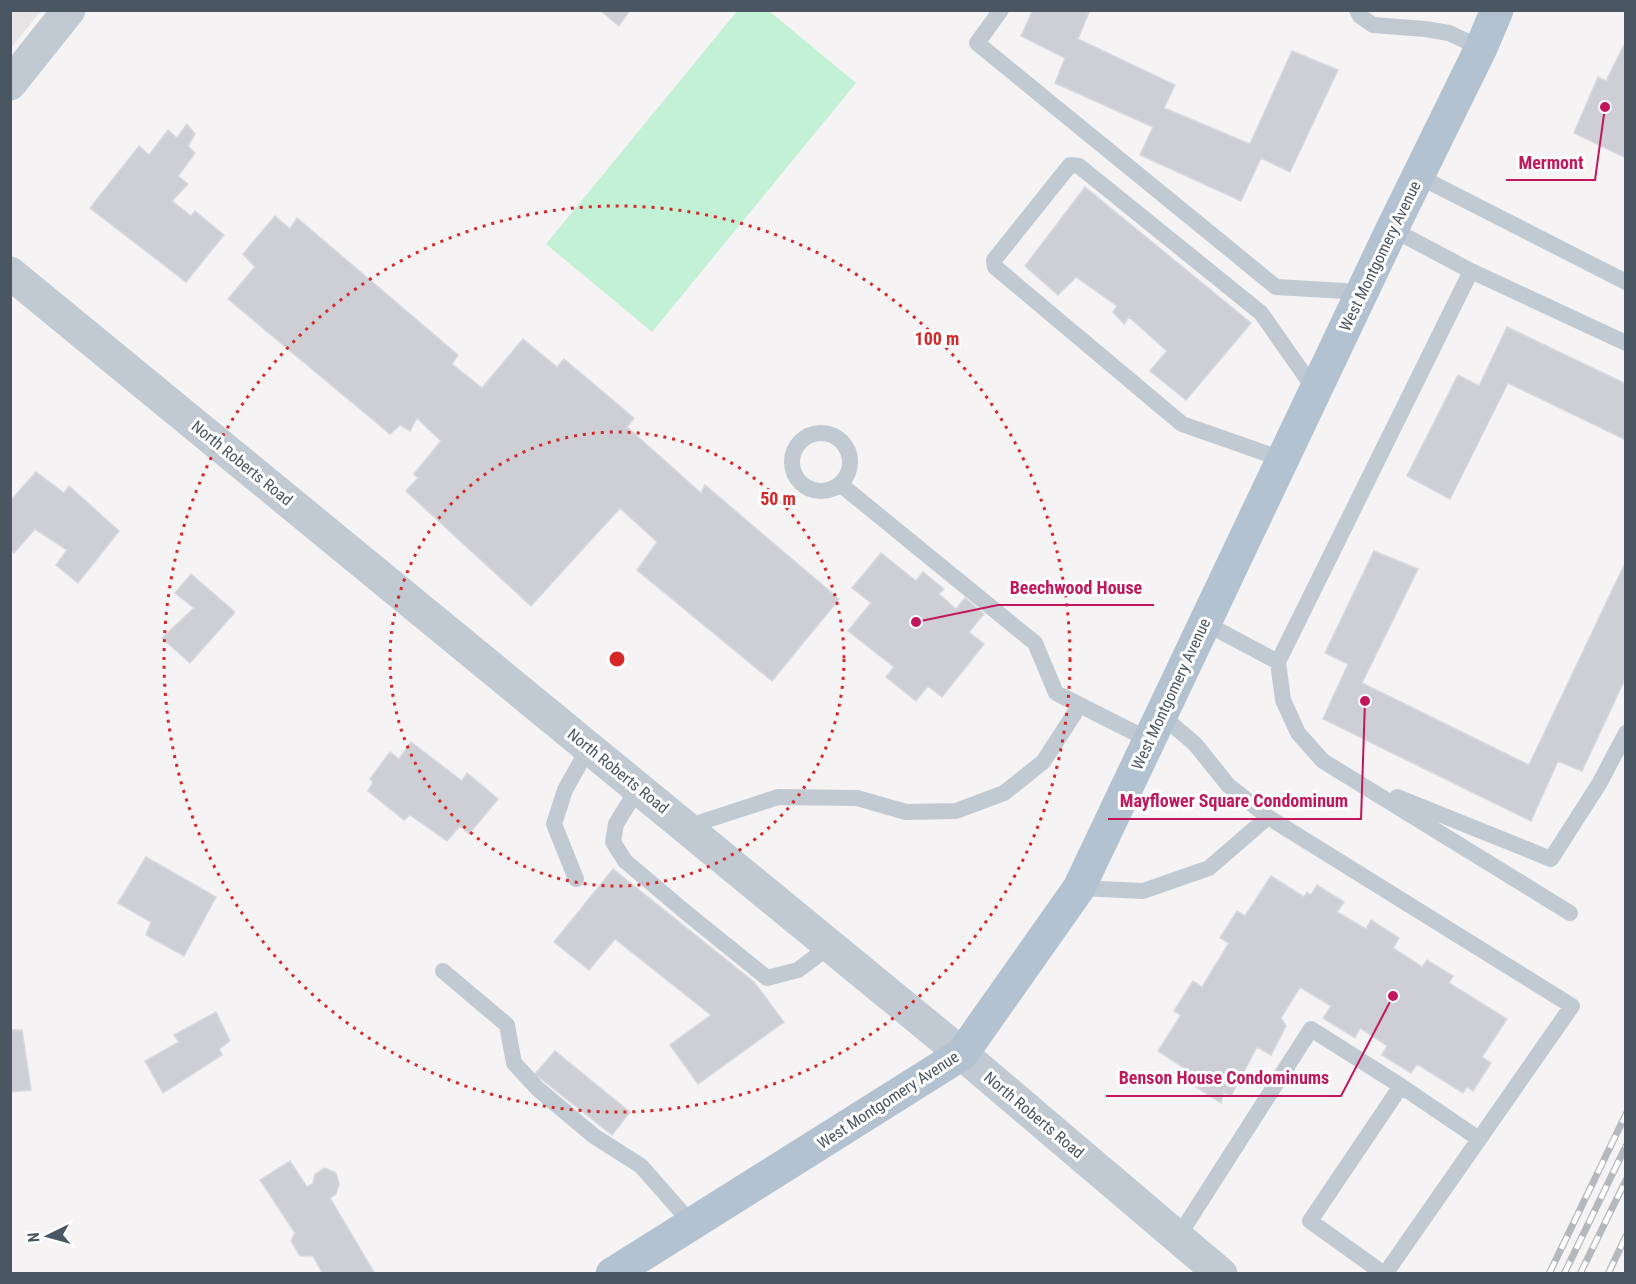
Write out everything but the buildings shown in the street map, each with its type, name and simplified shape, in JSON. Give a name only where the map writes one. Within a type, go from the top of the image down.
[{"type":"main road","name":"West Montgomery Avenue","points":[[612,1274],[962,1054],[1079,888],[1392,229],[1481,48],[1497,10]]},
{"type":"street","points":[[10,84],[67,11]]},
{"type":"street","name":"North Roberts Road","points":[[10,273],[962,1054],[1221,1274]]},
{"type":"lane","points":[[1001,10],[977,43],[1276,288],[1362,292]]},
{"type":"lane","points":[[1357,10],[1360,16],[1373,25],[1449,33],[1481,48]]},
{"type":"lane","points":[[1282,459],[1182,424],[995,267],[994,260],[1070,165],[1079,166],[1261,313],[1315,390]]},
{"type":"lane","points":[[1418,176],[1626,282]]},
{"type":"lane","points":[[1392,229],[1471,271],[1626,343]]},
{"type":"lane","points":[[1471,271],[1278,662],[1282,700],[1298,733],[1323,761],[1570,913]]},
{"type":"lane","points":[[840,484],[1035,643],[1056,693],[1080,705],[1155,727],[1195,744],[1228,785],[1268,817],[1572,1006],[1384,1274],[1310,1221],[1401,1086]]},
{"type":"lane","points":[[1204,623],[1278,662]]},
{"type":"lane","points":[[686,827],[778,797],[857,798],[906,812],[956,810],[1004,793],[1043,762],[1080,705]]},
{"type":"lane","points":[[1354,780],[1551,859],[1599,784],[1626,733]]},
{"type":"lane","points":[[576,879],[554,824],[565,790],[589,747]]},
{"type":"lane","points":[[638,788],[616,824],[613,842],[626,861],[689,915],[767,978],[798,970],[831,946]]},
{"type":"lane","points":[[1079,888],[1143,891],[1209,868],[1268,817]]},
{"type":"lane","points":[[443,971],[507,1025],[514,1063],[538,1089],[594,1136],[641,1166],[692,1224]]},
{"type":"lane","points":[[1178,1237],[1311,1029],[1479,1139]]},
{"type":"shaded area","points":[[10,11],[41,11],[11,48]]},
{"type":"green space","points":[[738,10],[769,11],[856,83],[652,332],[546,244]]},
{"type":"railway","points":[[1549,1274],[1626,1114]]},
{"type":"railway","points":[[1564,1274],[1626,1146]]},
{"type":"railway","points":[[1580,1274],[1626,1180]]},
{"type":"railway","points":[[1608,1274],[1626,1236]]},
{"type":"place","name":"Mermont","points":[[1605,107]]},
{"type":"place","name":"Beechwood House","points":[[916,622]]},
{"type":"place","name":"Mayflower Square Condominum","points":[[1365,701]]},
{"type":"place","name":"Benson House Condominums","points":[[1393,996]]}]
